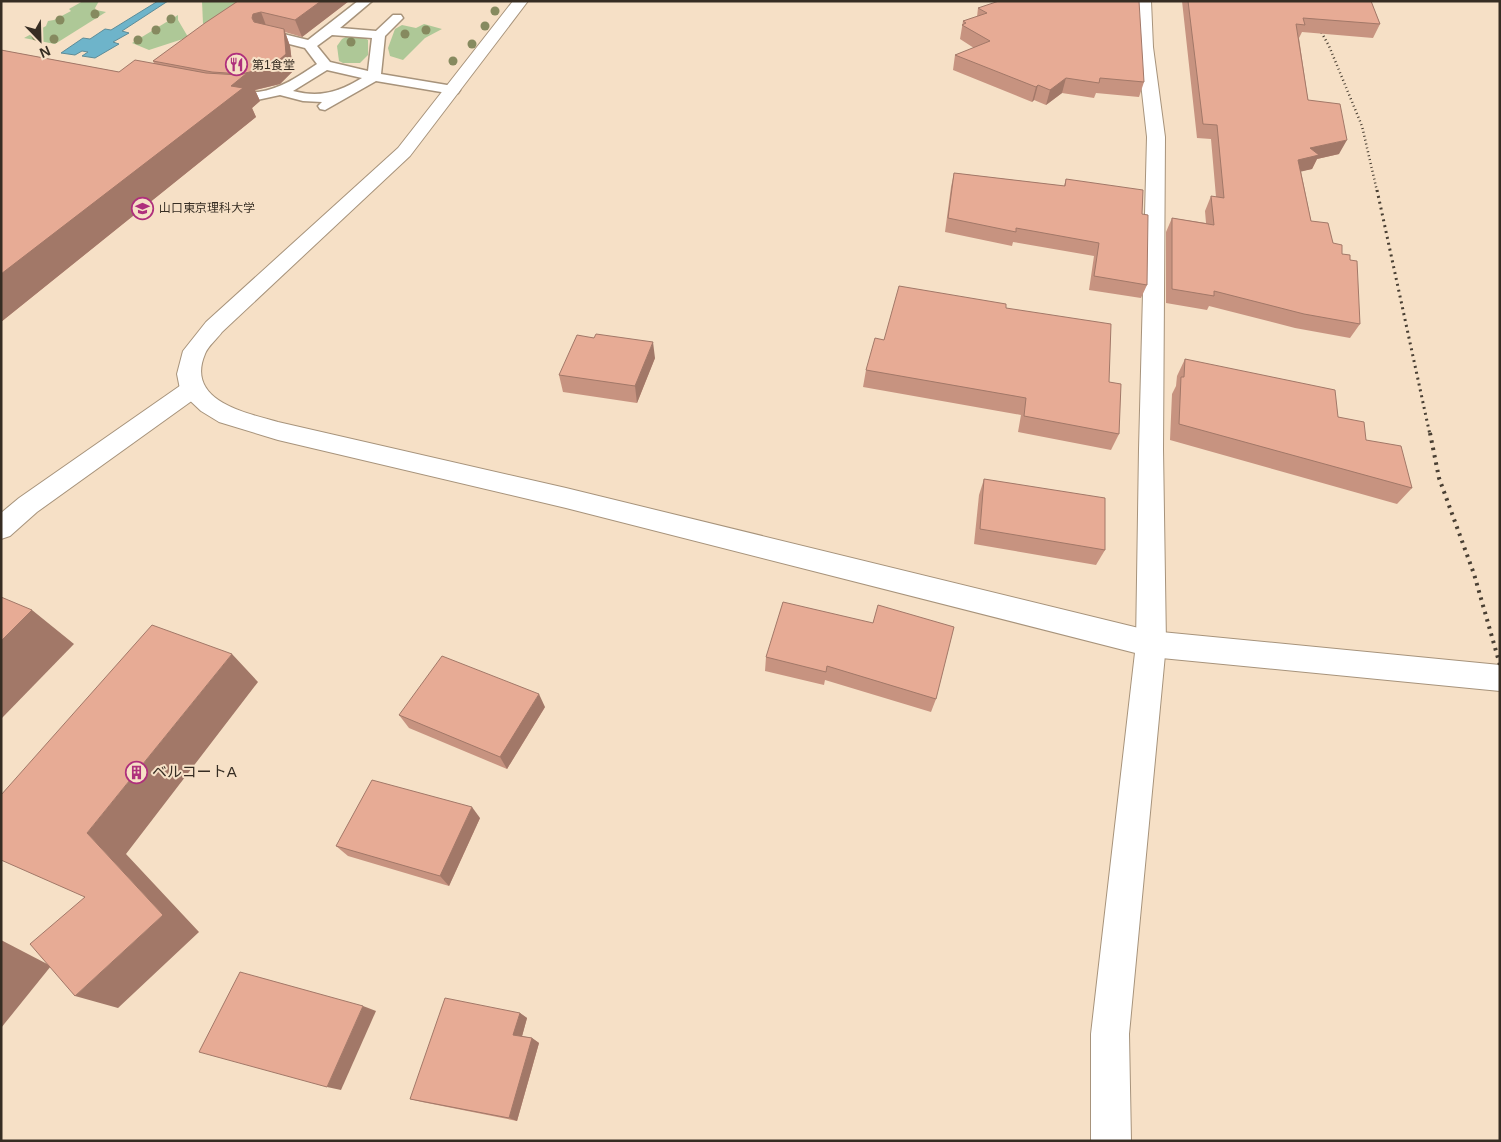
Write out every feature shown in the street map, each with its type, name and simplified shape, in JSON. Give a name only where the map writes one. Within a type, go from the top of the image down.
[{"type":"street","points":[[520,1],[404,152],[338,215],[214,327],[194,352],[189,374],[192,389],[209,405],[228,416],[278,431],[566,498],[1151,644],[1500,678]]},
{"type":"street","points":[[1111,1141],[1110,1034],[1151,644],[1151,448],[1156,138],[1137,3]]},
{"type":"street","points":[[1,529],[28,505],[192,389]]},
{"type":"lane","points":[[310,45],[366,1]]},
{"type":"lane","points":[[374,77],[379,35],[397,18]]},
{"type":"lane","points":[[329,31],[379,35]]},
{"type":"lane","points":[[268,34],[310,45],[324,65],[374,77],[453,90]]},
{"type":"lane","points":[[210,93],[252,97],[281,91],[294,86],[324,65]]},
{"type":"lane","points":[[325,106],[374,77]]},
{"type":"lane","points":[[281,91],[292,95],[330,98],[350,92]]},
{"type":"green space","points":[[83,1],[99,1],[95,8],[96,10],[106,12],[55,44],[24,38],[46,26],[48,21],[71,11],[69,9]]},
{"type":"green space","points":[[202,1],[250,1],[203,24]]},
{"type":"green space","points":[[178,15],[178,20],[188,37],[149,50],[132,43]]},
{"type":"green space","points":[[424,24],[442,29],[425,38],[403,60],[390,56],[388,48],[395,29],[402,25],[416,28]]},
{"type":"green space","points":[[348,36],[361,36],[368,40],[368,55],[360,63],[343,63],[339,61],[337,46],[342,39]]},
{"type":"water","points":[[158,1],[168,1],[122,31],[129,33],[113,42],[119,44],[95,58],[82,56],[88,52],[82,51],[75,55],[61,53],[83,38],[90,39],[105,29],[111,30]]},
{"type":"building","points":[[238,1],[321,1],[295,20],[261,12],[253,14],[254,22],[284,29],[286,54],[272,66],[242,74],[212,72],[153,61],[205,23]]},
{"type":"building","points":[[999,1],[1139,1],[1144,82],[1100,78],[1099,83],[1066,78],[1050,90],[1038,85],[1036,87],[955,55],[990,41],[962,25],[966,23],[963,21],[987,13],[978,8]]},
{"type":"building","points":[[1188,1],[1371,1],[1380,24],[1303,18],[1305,25],[1296,24],[1308,100],[1340,104],[1347,140],[1310,148],[1319,155],[1298,160],[1311,221],[1328,223],[1333,243],[1342,245],[1342,254],[1350,255],[1350,260],[1357,261],[1360,324],[1304,314],[1214,291],[1214,296],[1172,289],[1172,218],[1214,225],[1211,196],[1224,198],[1217,125],[1203,124]]},
{"type":"building","points":[[1,50],[119,72],[135,60],[206,73],[239,75],[247,73],[231,86],[243,88],[1,274]]},
{"type":"building","points":[[954,173],[1065,186],[1066,179],[1143,190],[1142,214],[1148,215],[1147,285],[1094,276],[1099,243],[1016,228],[1016,232],[948,218]]},
{"type":"building","points":[[899,286],[1006,304],[1006,308],[1111,324],[1109,382],[1121,384],[1119,434],[1024,416],[1026,398],[866,370],[875,338],[884,340]]},
{"type":"building","points":[[596,334],[653,342],[635,386],[559,375],[577,335],[594,338]]},
{"type":"building","points":[[1185,359],[1335,390],[1338,417],[1364,422],[1366,440],[1401,446],[1412,488],[1179,424],[1181,377],[1184,377]]},
{"type":"building","points":[[984,479],[1105,498],[1105,550],[980,529]]},
{"type":"building","points":[[1,597],[32,610],[1,641]]},
{"type":"building","points":[[783,602],[873,623],[878,605],[954,627],[936,699],[827,666],[826,672],[766,657]]},
{"type":"building","points":[[152,625],[232,654],[87,833],[163,915],[75,996],[30,944],[85,897],[1,860],[1,795]]},
{"type":"building","points":[[442,656],[539,694],[500,757],[399,715]]},
{"type":"building","points":[[372,780],[472,807],[440,876],[336,846]]},
{"type":"building","points":[[240,972],[363,1006],[327,1087],[199,1052]]},
{"type":"building","points":[[445,998],[520,1013],[513,1035],[532,1038],[509,1118],[410,1099]]},
{"type":"railway","points":[[1304,1],[1329,46],[1362,126],[1377,191]]},
{"type":"railway","points":[[1377,190],[1430,435]]},
{"type":"railway","points":[[1430,433],[1439,478],[1474,574],[1500,665]]},
{"type":"place","name":"第1食堂","points":[[236,65]]},
{"type":"place","name":"山口東京理科大学","points":[[143,208]]},
{"type":"place","name":"ベルコートA","points":[[136,772]]}]
